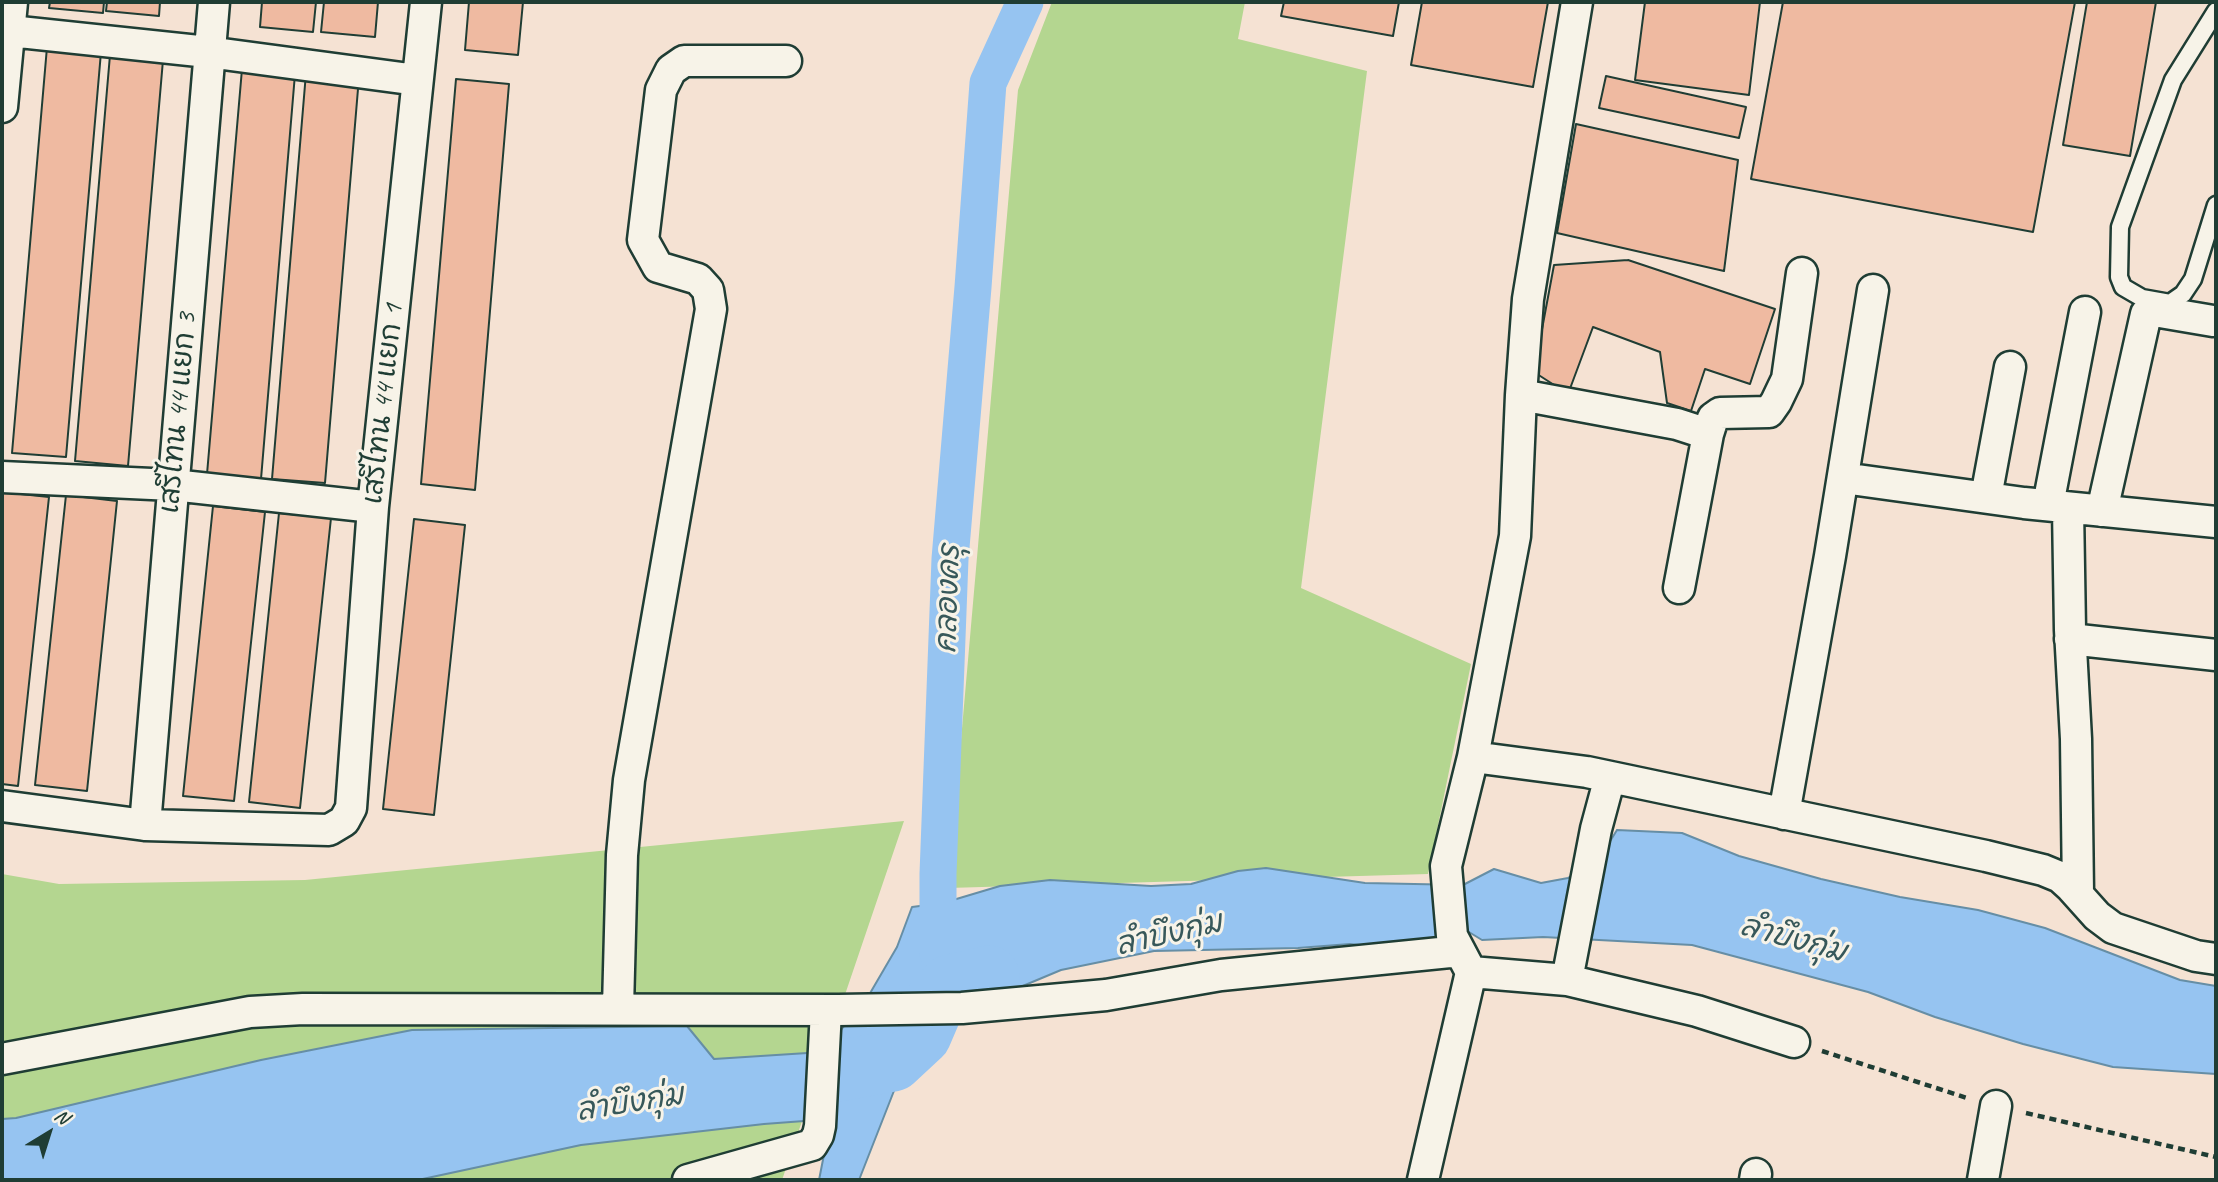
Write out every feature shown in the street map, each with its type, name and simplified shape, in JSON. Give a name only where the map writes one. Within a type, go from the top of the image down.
[{"type":"street","name":"เสรีไทน 44 แยก 3","points":[[145,825],[214,2]]},
{"type":"street","name":"เสรีไทน 44 แยก 1","points":[[145,825],[329,830],[344,821],[351,808],[373,507],[426,2]]},
{"type":"street","points":[[1423,1180],[1461,953],[1446,866],[1473,757],[1515,536],[1528,299],[1577,2]]},
{"type":"street","points":[[2,107],[11,16],[208,52],[417,80]]},
{"type":"street","points":[[618,1008],[622,855],[629,780],[711,309],[708,290],[698,279],[658,267],[643,240],[662,90],[671,69],[684,61],[786,61]]},
{"type":"street","points":[[1679,588],[1713,418],[1720,413],[1769,412],[1776,402],[1787,379],[1802,272]]},
{"type":"street","points":[[1784,814],[1873,290]]},
{"type":"street","points":[[2102,511],[2146,314],[2154,311],[2213,321]]},
{"type":"street","points":[[2078,893],[2076,739],[2058,507],[2085,312]]},
{"type":"street","points":[[1986,497],[2010,367]]},
{"type":"street","points":[[1521,395],[1677,425],[1708,434]]},
{"type":"street","points":[[2,477],[173,485],[373,507]]},
{"type":"street","points":[[1843,478],[2058,507],[2216,522]]},
{"type":"street","points":[[2070,639],[2216,655]]},
{"type":"street","points":[[1473,757],[1587,772],[2043,870],[2060,877],[2113,928],[2196,956],[2216,959]]},
{"type":"street","points":[[1567,980],[1610,777]]},
{"type":"street","points":[[2,806],[145,825]]},
{"type":"street","points":[[2,1059],[250,1012],[303,1009],[618,1008],[829,1017],[1106,995],[1221,975],[1461,953],[1697,1011],[1794,1042]]},
{"type":"street","points":[[688,1180],[810,1146],[818,1135],[820,1126],[829,1017]]},
{"type":"street","points":[[1983,1180],[1996,1106]]},
{"type":"lane","points":[[2216,11],[2173,80],[2120,226],[2119,277],[2123,287],[2142,298],[2170,303],[2183,294],[2193,279],[2216,205]]},
{"type":"green space","points":[[1052,2],[1245,2],[1238,39],[1367,71],[1301,588],[1471,664],[1428,874],[948,888],[1018,90]]},
{"type":"green space","points":[[904,821],[782,1180],[2,1180],[2,874],[59,884],[305,880]]},
{"type":"water","points":[[1617,830],[1682,833],[1739,856],[1821,879],[1900,897],[1978,910],[2045,928],[2180,980],[2216,986],[2216,1074],[2113,1067],[2023,1044],[1935,1017],[1868,992],[1692,945],[1543,937],[1482,940],[1464,929],[1436,953],[1350,944],[1298,948],[1154,951],[1061,970],[1018,988],[932,994],[859,1180],[819,1180],[831,1119],[581,1145],[418,1180],[2,1180],[2,1119],[16,1118],[261,1060],[412,1030],[687,1026],[714,1059],[823,1052],[869,995],[897,947],[912,907],[943,903],[1000,886],[1050,880],[1151,886],[1191,884],[1238,871],[1266,868],[1365,883],[1463,885],[1494,869],[1541,883],[1568,878],[1596,864]]},
{"type":"building","points":[[50,2],[104,2],[103,13],[49,8]]},
{"type":"building","points":[[107,2],[160,2],[159,16],[106,11]]},
{"type":"building","points":[[262,2],[316,2],[313,32],[260,27]]},
{"type":"building","points":[[324,2],[378,2],[375,37],[321,32]]},
{"type":"building","points":[[469,2],[523,2],[518,55],[465,50]]},
{"type":"building","points":[[1284,2],[1399,2],[1393,36],[1281,16]]},
{"type":"building","points":[[1422,2],[1548,2],[1533,87],[1411,65]]},
{"type":"building","points":[[1645,2],[1760,2],[1749,95],[1635,80]]},
{"type":"building","points":[[1783,2],[2075,2],[2033,232],[1751,179]]},
{"type":"building","points":[[2087,2],[2156,2],[2130,156],[2063,145]]},
{"type":"building","points":[[47,47],[101,52],[66,457],[12,453]]},
{"type":"building","points":[[110,55],[163,60],[128,466],[75,461]]},
{"type":"building","points":[[242,69],[295,74],[261,479],[207,474]]},
{"type":"building","points":[[306,73],[359,77],[325,483],[272,479]]},
{"type":"building","points":[[1606,76],[1746,107],[1739,138],[1599,108]]},
{"type":"building","points":[[456,79],[509,84],[475,490],[421,484]]},
{"type":"building","points":[[1576,124],[1738,160],[1724,271],[1557,233]]},
{"type":"building","points":[[1628,260],[1775,309],[1750,384],[1705,369],[1691,411],[1667,403],[1660,352],[1593,327],[1568,394],[1534,372],[1554,265]]},
{"type":"building","points":[[2,492],[49,497],[18,786],[2,784]]},
{"type":"building","points":[[66,495],[117,501],[87,791],[35,785]]},
{"type":"building","points":[[213,506],[265,512],[234,801],[183,796]]},
{"type":"building","points":[[279,513],[331,518],[300,808],[249,802]]},
{"type":"building","points":[[414,519],[465,525],[434,815],[383,809]]},
{"type":"waterway","name":"คลองครุ","points":[[938,953],[938,874],[950,559],[988,83],[1025,2]]},
{"type":"waterway","name":"ลำบึงกุ่ม","points":[[838,1071],[893,1061],[921,1035],[936,1000],[950,985],[989,976]]}]
